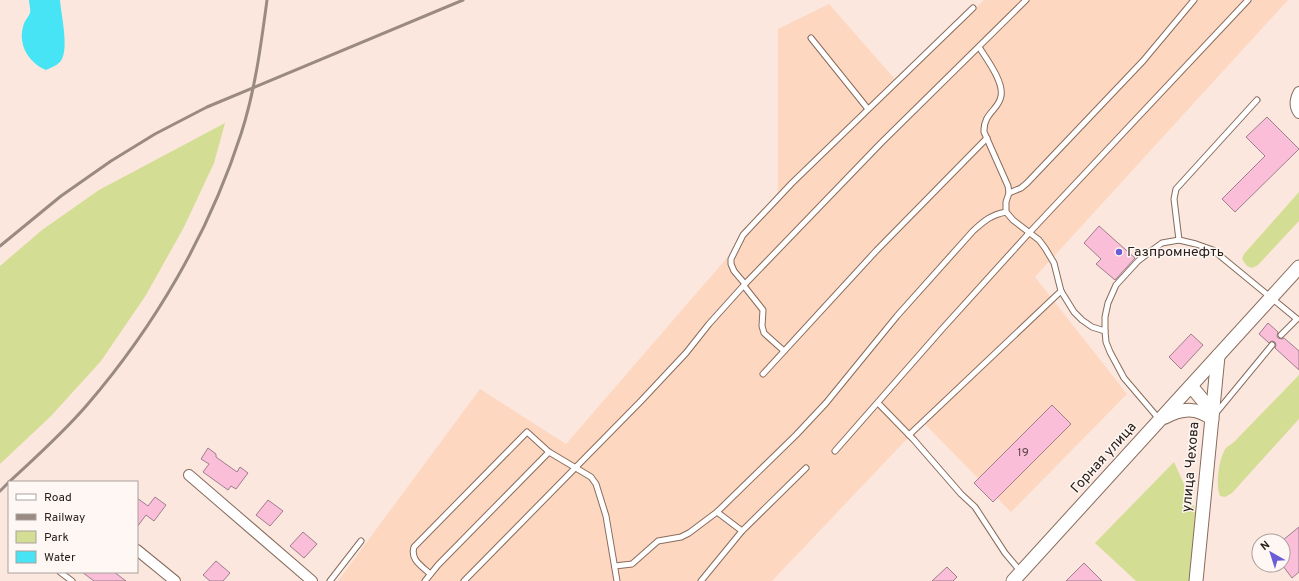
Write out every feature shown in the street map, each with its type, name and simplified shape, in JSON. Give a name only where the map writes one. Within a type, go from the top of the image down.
[{"type":"street","points":[[1299,92],[1295,102],[1299,113]]},
{"type":"street","name":"Горная улица","points":[[1017,577],[1299,267]]},
{"type":"street","name":"улица Чехова","points":[[1196,581],[1211,440],[1218,356]]},
{"type":"street","points":[[1191,386],[1206,403],[1212,419]]},
{"type":"street","points":[[1160,420],[1173,413],[1186,410],[1204,413],[1212,419]]},
{"type":"street","points":[[189,475],[312,581]]},
{"type":"street","points":[[138,551],[175,581]]},
{"type":"lane","points":[[464,581],[641,401],[681,358],[744,285],[881,143],[1026,0]]},
{"type":"lane","points":[[1009,193],[1021,188],[1143,61],[1194,0]]},
{"type":"lane","points":[[835,451],[1029,233],[1248,0]]},
{"type":"lane","points":[[784,351],[764,333],[762,326],[764,310],[744,285],[731,264],[731,259],[743,235],[792,183],[973,8]]},
{"type":"lane","points":[[811,38],[868,109]]},
{"type":"lane","points":[[979,47],[994,71],[1000,87],[1001,96],[988,116],[984,126],[984,132],[1008,186],[1009,193],[1006,202],[1006,212],[1013,220],[1038,240],[1050,255],[1054,263],[1060,291],[1074,312],[1092,327],[1105,331]]},
{"type":"lane","points":[[1179,240],[1174,200],[1176,189],[1257,100]]},
{"type":"lane","points":[[763,374],[876,251],[987,138]]},
{"type":"lane","points":[[615,566],[632,564],[658,541],[681,537],[689,533],[717,512],[796,435],[826,403],[897,316],[974,231],[995,214],[1006,212]]},
{"type":"lane","points":[[1160,420],[1124,378],[1110,352],[1106,342],[1105,317],[1108,303],[1116,285],[1138,261],[1162,243],[1179,240],[1213,250],[1297,319],[1281,335]]},
{"type":"lane","points":[[909,435],[1060,291]]},
{"type":"lane","points":[[1212,419],[1272,345]]},
{"type":"lane","points":[[878,403],[909,435],[960,494],[975,507],[1005,553],[1017,577]]},
{"type":"lane","points":[[430,574],[414,559],[412,553],[414,547],[527,432],[549,452],[591,477],[598,488],[606,516],[617,581]]},
{"type":"lane","points":[[426,580],[438,565],[549,452]]},
{"type":"lane","points":[[701,581],[742,532],[806,468]]},
{"type":"lane","points":[[717,512],[742,532]]},
{"type":"lane","points":[[330,581],[361,541]]},
{"type":"lane","points":[[61,573],[72,581]]},
{"type":"shaded area","points":[[984,0],[1288,0],[1035,277],[1127,394],[1011,512],[923,422],[772,581],[338,581],[480,389],[566,444],[778,199],[778,29],[829,4],[899,84]]},
{"type":"green space","points":[[225,123],[214,163],[184,227],[146,295],[101,361],[51,416],[0,464],[0,266],[42,230],[99,190]]},
{"type":"green space","points":[[1299,192],[1299,221],[1258,265],[1252,268],[1247,266],[1242,259],[1244,254]]},
{"type":"green space","points":[[1299,375],[1299,419],[1232,493],[1225,497],[1220,496],[1218,471],[1221,458],[1226,448],[1234,442]]},
{"type":"green space","points":[[1174,462],[1197,513],[1189,581],[1136,581],[1095,543]]},
{"type":"water","points":[[29,0],[60,0],[65,42],[63,57],[55,66],[46,70],[35,63],[26,53],[22,40],[24,23],[30,13]]},
{"type":"building","points":[[1267,117],[1299,149],[1235,212],[1222,199],[1265,156],[1246,137]]},
{"type":"building","points":[[1099,226],[1135,258],[1115,280],[1096,264],[1101,259],[1084,243]]},
{"type":"building","points":[[1268,323],[1278,332],[1278,338],[1284,338],[1299,351],[1299,370],[1275,348],[1275,342],[1272,341],[1269,343],[1259,334]]},
{"type":"building","points":[[1191,334],[1203,345],[1181,369],[1169,357]]},
{"type":"building","points":[[1052,405],[1071,424],[993,502],[974,483]]},
{"type":"building","points":[[208,448],[216,454],[216,457],[237,472],[240,467],[248,473],[236,489],[231,486],[228,490],[203,472],[209,464],[201,459]]},
{"type":"building","points":[[155,497],[166,505],[154,521],[146,515],[138,526],[138,499],[148,506]]},
{"type":"building","points":[[268,500],[283,511],[270,526],[256,515]]},
{"type":"building","points":[[1299,527],[1299,572],[1292,578],[1288,573],[1291,573],[1291,534]]},
{"type":"building","points":[[303,532],[317,544],[304,558],[290,546]]},
{"type":"building","points":[[216,561],[230,573],[223,581],[210,581],[203,575]]},
{"type":"building","points":[[1084,563],[1102,581],[1066,581]]},
{"type":"building","points":[[947,567],[957,577],[953,581],[932,581]]},
{"type":"building","points":[[83,573],[115,573],[126,581],[94,581]]},
{"type":"railway","points":[[10,481],[49,445],[87,405],[112,375],[157,311],[178,277],[213,207],[241,134],[257,68],[267,0]]},
{"type":"railway","points":[[0,246],[61,196],[111,161],[155,134],[207,107],[463,0]]},
{"type":"railway","points":[[0,491],[8,483]]},
{"type":"place","name":"Газпромнефть","points":[[1119,252]]}]
